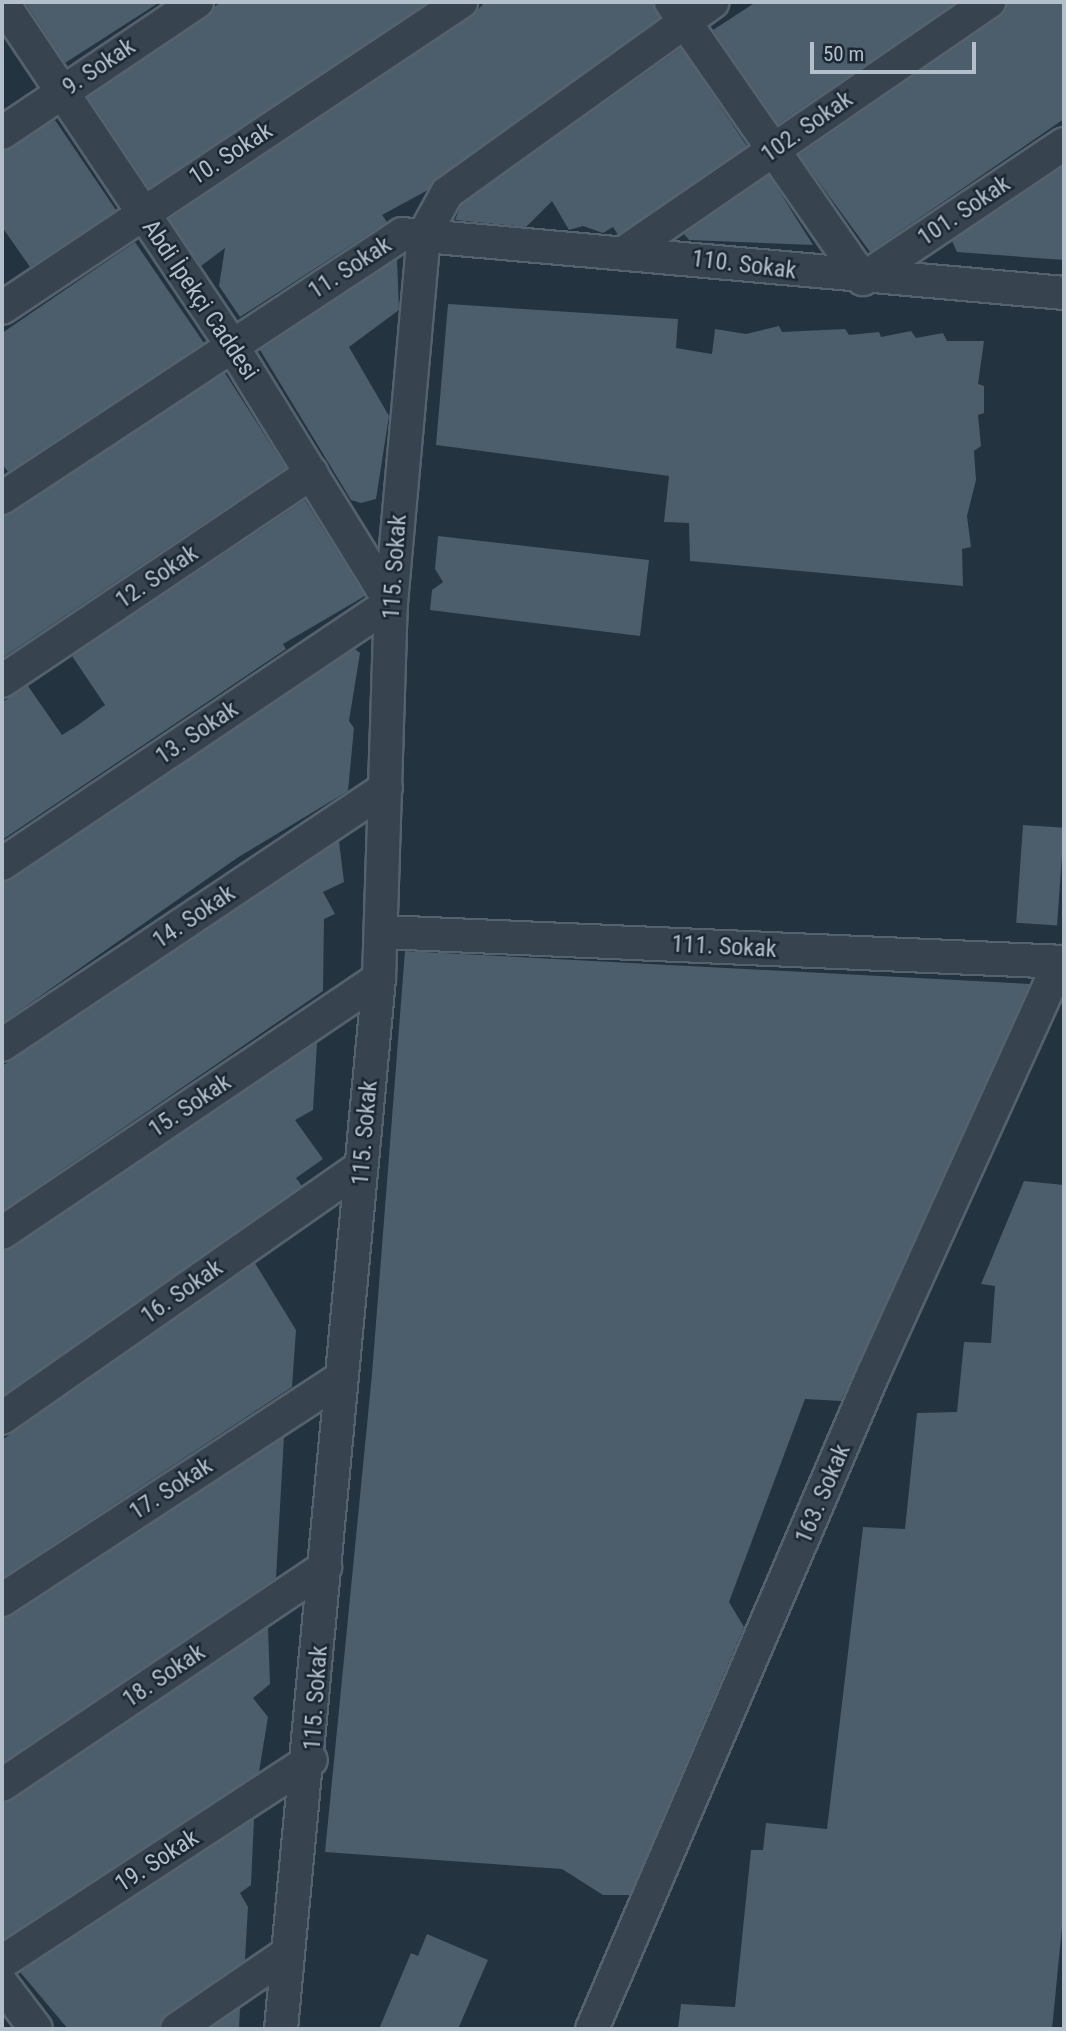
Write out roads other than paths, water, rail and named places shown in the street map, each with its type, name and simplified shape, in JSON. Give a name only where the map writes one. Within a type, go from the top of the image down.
[{"type":"street","name":"Abdi İpekçi Caddesi","points":[[2,2],[231,344],[391,603]]},
{"type":"street","name":"9. Sokak","points":[[2,133],[197,2]]},
{"type":"street","name":"10. Sokak","points":[[2,308],[141,212],[461,2]]},
{"type":"street","name":"11. Sokak","points":[[2,498],[231,344],[402,234],[424,235],[447,193],[678,11],[713,2]]},
{"type":"street","name":"102. Sokak","points":[[625,251],[989,2]]},
{"type":"street","points":[[678,11],[863,279]]},
{"type":"street","name":"101. Sokak","points":[[863,279],[1064,144]]},
{"type":"street","name":"110. Sokak","points":[[424,235],[625,251],[863,279],[1064,293]]},
{"type":"street","name":"115. Sokak","points":[[281,2029],[285,1955],[311,1760],[341,1378],[383,932],[391,603],[424,235]]},
{"type":"street","name":"12. Sokak","points":[[2,681],[312,473]]},
{"type":"street","name":"13. Sokak","points":[[2,864],[391,603]]},
{"type":"street","name":"14. Sokak","points":[[2,1045],[386,788]]},
{"type":"street","name":"111. Sokak","points":[[383,932],[1062,962]]},
{"type":"street","name":"163. Sokak","points":[[592,2029],[874,1372],[1062,962]]},
{"type":"street","name":"15. Sokak","points":[[2,1233],[379,979]]},
{"type":"street","name":"16. Sokak","points":[[2,1418],[362,1167]]},
{"type":"street","name":"17. Sokak","points":[[2,1600],[341,1378]]},
{"type":"street","name":"18. Sokak","points":[[2,1785],[325,1567]]},
{"type":"street","name":"19. Sokak","points":[[2,1962],[311,1760]]},
{"type":"street","points":[[177,2029],[285,1955]]},
{"type":"street","points":[[2,1984],[36,2029]]}]
